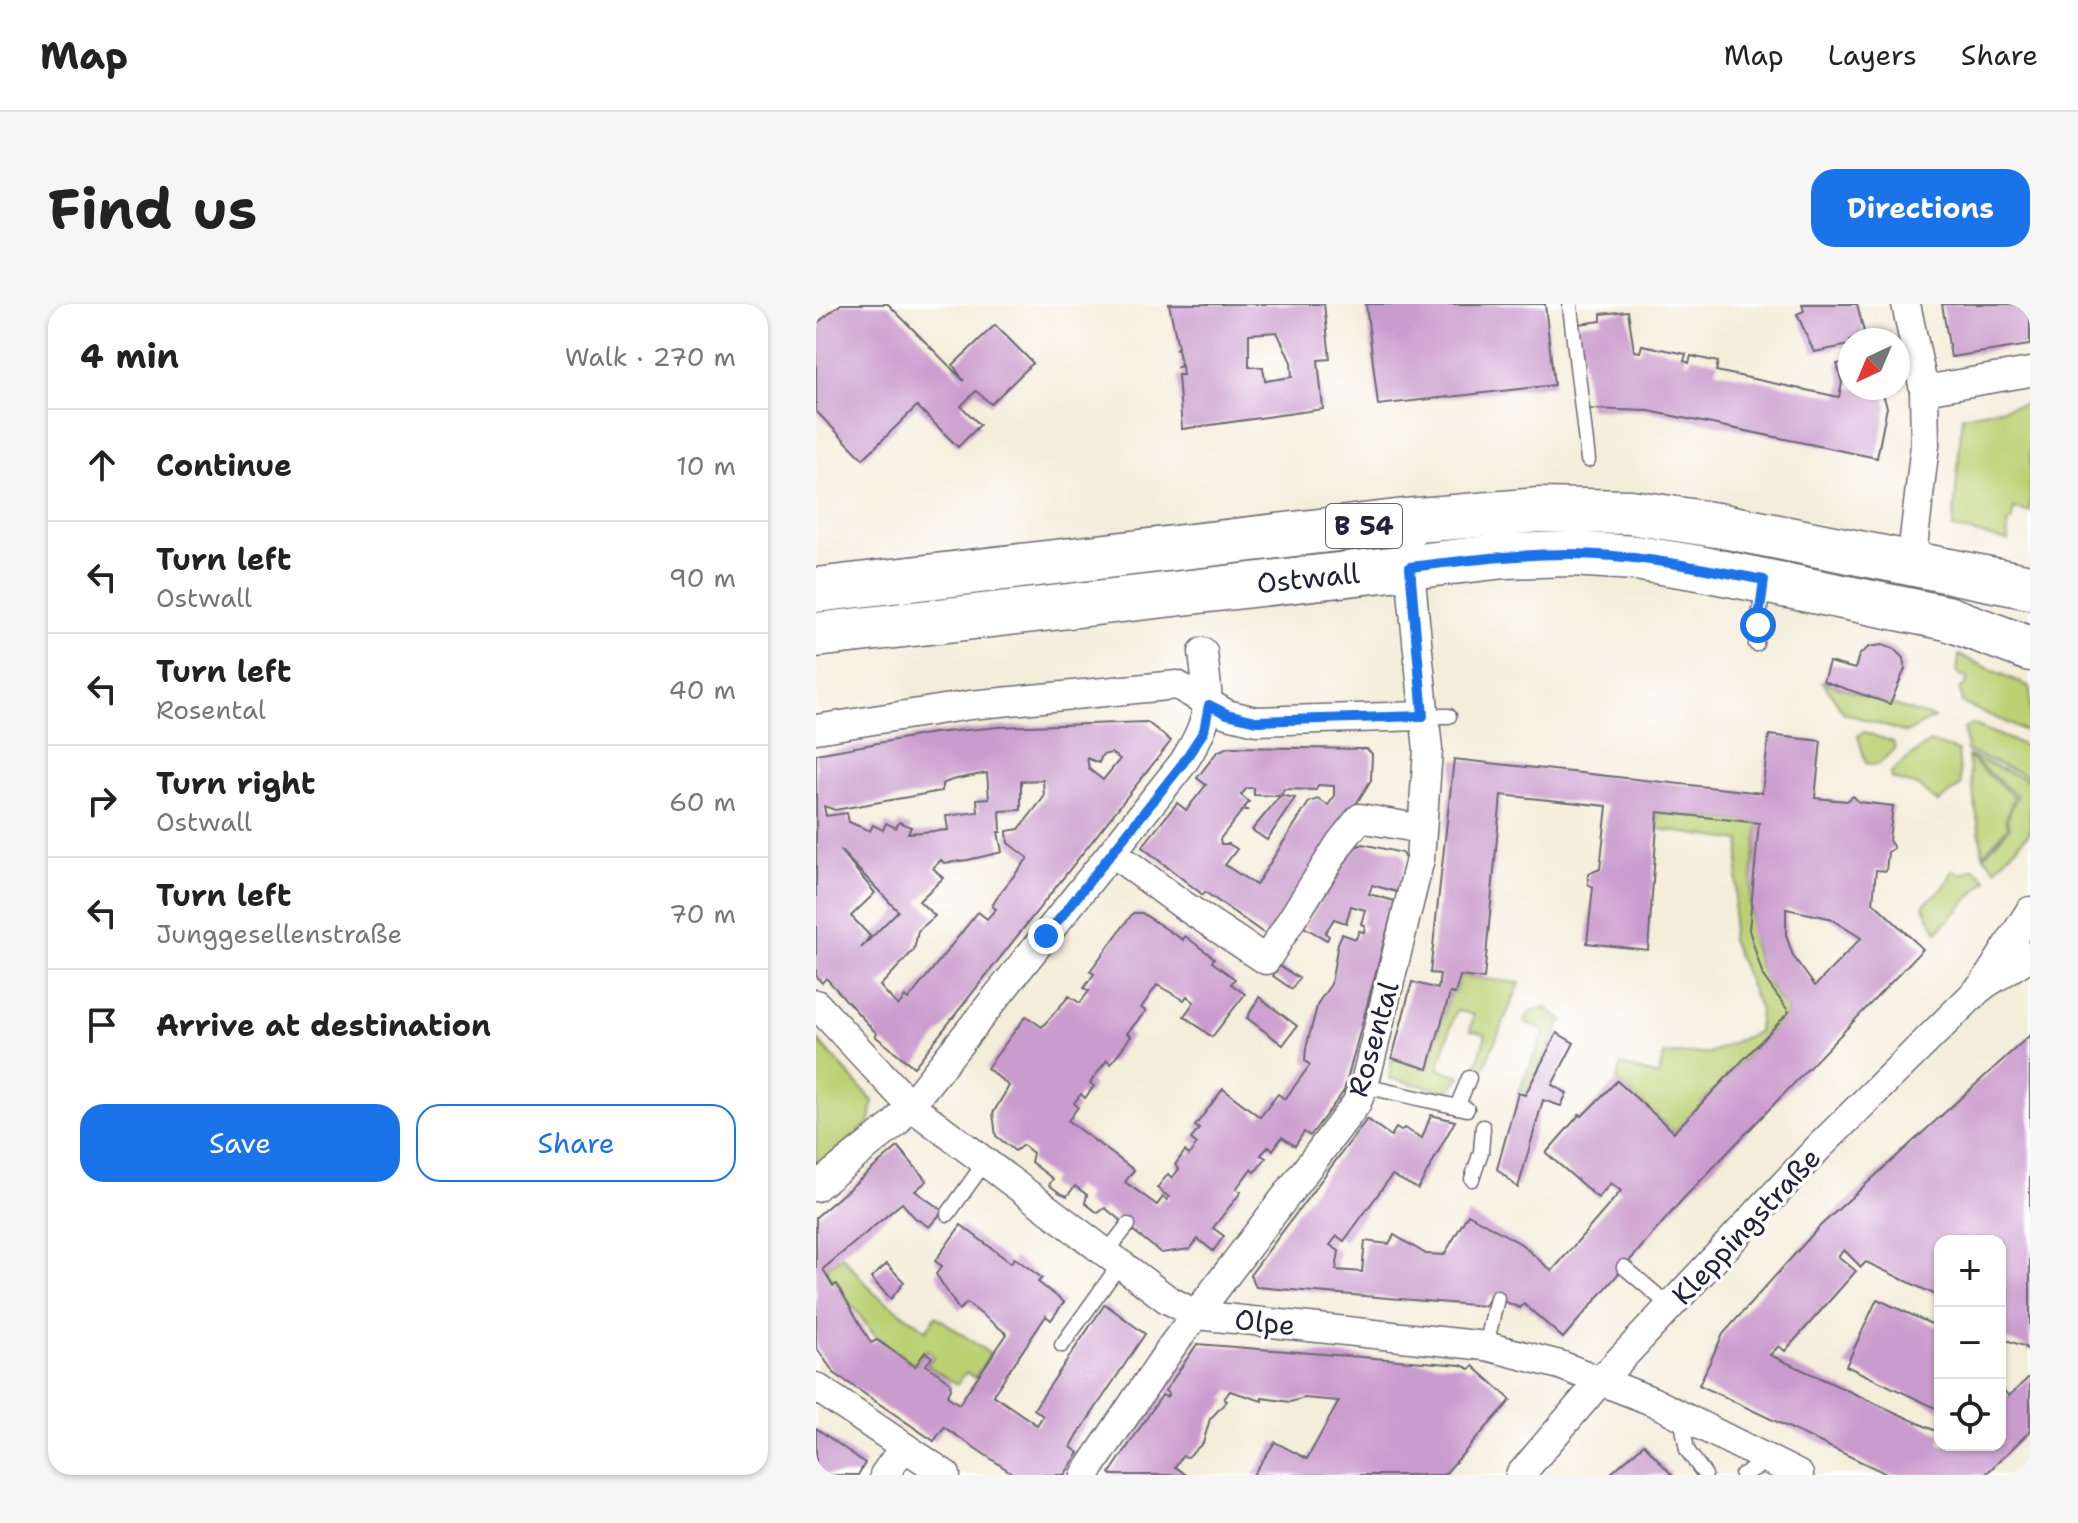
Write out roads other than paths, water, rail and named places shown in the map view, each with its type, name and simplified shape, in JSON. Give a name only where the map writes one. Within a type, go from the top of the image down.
[{"type":"main road","name":"Ostwall","points":[[816,590],[1405,521],[1539,510],[1630,512],[1723,526],[2030,587]]},
{"type":"main road","name":"Ostwall","points":[[816,635],[1505,556],[1571,554],[1636,558],[1764,580],[1947,618],[2030,649]]},
{"type":"street","points":[[1906,304],[1924,390],[1925,445],[1911,564]]},
{"type":"street","points":[[1924,390],[2030,372]]},
{"type":"street","name":"Rosental","points":[[1085,1475],[1197,1315],[1356,1104],[1364,1086],[1420,859],[1428,750],[1436,716],[1405,521]]},
{"type":"street","points":[[816,1187],[895,1124],[911,1106],[1113,853],[1197,741],[1204,731],[1209,705],[1203,652]]},
{"type":"street","points":[[816,729],[970,705],[1177,685],[1227,714],[1436,716]]},
{"type":"street","points":[[1113,853],[1266,960],[1340,843],[1360,818],[1422,829]]},
{"type":"street","name":"Kleppingstraße","points":[[1981,987],[2030,911]]},
{"type":"street","name":"Kleppingstraße","points":[[1520,1475],[1602,1379],[1820,1146],[1981,987],[2030,956]]},
{"type":"street","name":"Olpe","points":[[816,1004],[911,1106],[1167,1299],[1197,1315],[1486,1346],[1602,1379],[1799,1475]]},
{"type":"street","points":[[816,1387],[946,1475]]},
{"type":"street","points":[[884,1475],[904,1447]]},
{"type":"lane","points":[[1570,306],[1588,460]]},
{"type":"lane","points":[[1756,644],[1764,580]]},
{"type":"lane","points":[[1364,1086],[1462,1108],[1469,1078]]},
{"type":"lane","points":[[1472,1179],[1481,1152],[1483,1127]]},
{"type":"lane","points":[[948,1214],[985,1162]]},
{"type":"lane","points":[[1062,1345],[1113,1258],[1128,1225]]},
{"type":"lane","points":[[1624,1267],[1671,1307]]},
{"type":"lane","points":[[1486,1346],[1497,1298]]},
{"type":"lane","points":[[1681,1417],[1687,1450],[1705,1475]]},
{"type":"lane","points":[[1742,1475],[1770,1461]]}]
